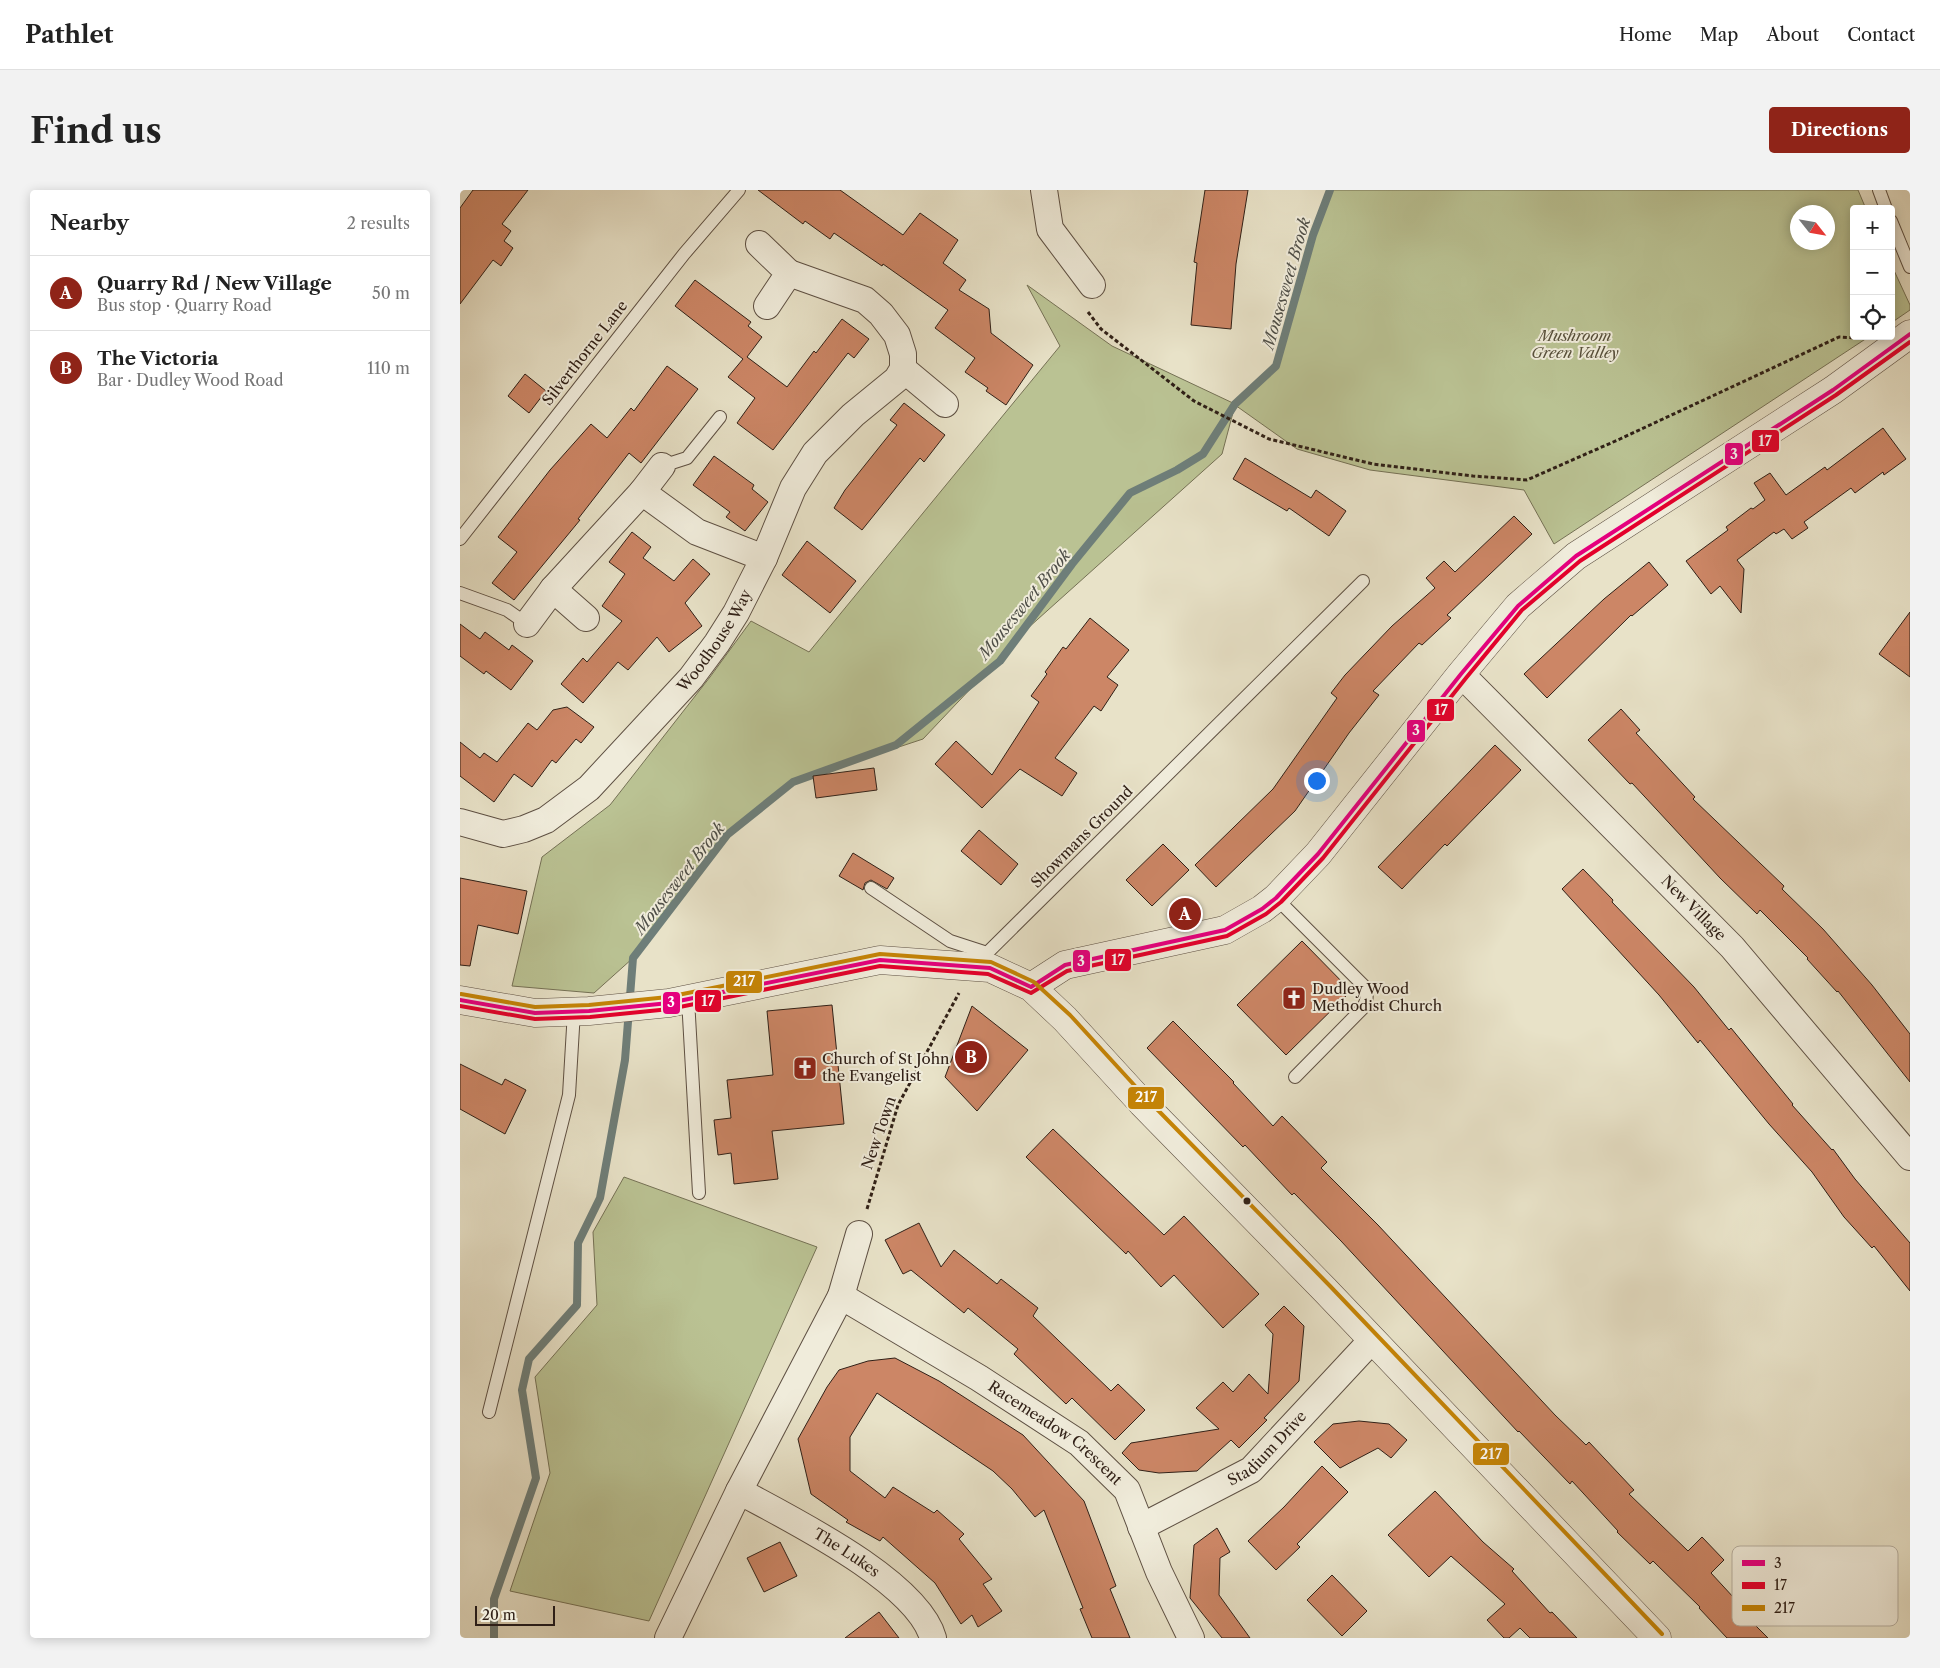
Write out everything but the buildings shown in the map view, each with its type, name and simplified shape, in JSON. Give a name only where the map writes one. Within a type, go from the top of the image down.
[{"type":"street","points":[[1044,190],[1050,229],[1088,296]]},
{"type":"street","points":[[759,244],[789,274],[865,300],[881,314],[897,335],[903,354],[903,369],[945,404]]},
{"type":"street","points":[[767,306],[789,274]]},
{"type":"street","points":[[1031,987],[1065,965],[1225,930],[1262,909],[1276,898],[1318,854],[1461,674],[1518,606],[1576,556],[1833,390],[1905,337]]},
{"type":"street","name":"Woodhouse Way","points":[[460,822],[503,834],[524,829],[546,820],[588,788],[691,678],[717,643],[736,613],[764,558],[793,488],[815,453],[853,415],[897,379],[903,369]]},
{"type":"street","points":[[527,624],[553,590],[642,492],[662,466]]},
{"type":"street","points":[[642,492],[697,532],[764,558]]},
{"type":"street","points":[[553,590],[586,618]]},
{"type":"street","name":"New Village","points":[[1461,674],[1732,947],[1910,1157]]},
{"type":"street","points":[[460,1000],[535,1013],[581,1011],[678,1001],[880,960],[981,959],[990,968],[1031,987],[1657,1638]]},
{"type":"street","points":[[668,1638],[739,1491],[841,1296],[859,1234]]},
{"type":"street","name":"Racemeadow Crescent","points":[[841,1296],[979,1378],[1079,1443],[1127,1490],[1158,1572],[1191,1638]]},
{"type":"street","name":"Stadium Drive","points":[[1141,1527],[1251,1470],[1372,1340]]},
{"type":"street","name":"The Lukes","points":[[739,1491],[841,1547],[892,1585],[912,1602],[931,1631],[933,1638]]},
{"type":"lane","name":"Silverthorne Lane","points":[[460,539],[684,254],[739,190]]},
{"type":"lane","points":[[1879,190],[1885,205]]},
{"type":"lane","points":[[1895,231],[1910,267]]},
{"type":"lane","points":[[662,466],[687,458],[720,417]]},
{"type":"lane","name":"Showmans Ground","points":[[981,959],[1363,581]]},
{"type":"lane","points":[[460,594],[508,610],[527,624]]},
{"type":"lane","points":[[871,888],[950,941],[981,959]]},
{"type":"lane","points":[[1276,898],[1365,987],[1368,993],[1362,1009],[1295,1077]]},
{"type":"lane","points":[[678,1001],[699,1193]]},
{"type":"lane","points":[[489,1412],[569,1095],[581,1011]]},
{"type":"path","points":[[1088,296],[1102,329],[1194,401],[1269,439],[1373,464],[1473,476],[1527,480],[1839,337],[1905,337]]},
{"type":"path","name":"New Town","points":[[859,1234],[898,1105],[981,959]]},
{"type":"green space","name":"Mushroom Green Valley","points":[[1330,190],[1858,190],[1864,205],[1850,205],[1850,340],[1864,340],[1554,544],[1524,490],[1370,470],[1297,449],[1235,405],[1222,454],[1028,628],[923,739],[793,782],[727,835],[633,958],[594,993],[512,986],[542,857],[610,805],[710,677],[751,621],[809,652],[1060,346],[1027,285],[1112,346],[1235,404],[1276,366],[1313,235]]},
{"type":"green space","points":[[1895,273],[1910,305],[1910,310],[1895,320]]},
{"type":"green space","points":[[624,1177],[817,1247],[649,1621],[510,1591],[550,1473],[535,1377],[597,1305],[593,1232]]},
{"type":"waterway","name":"Mousesweet Brook","points":[[494,1638],[494,1599],[536,1478],[522,1390],[529,1359],[577,1305],[578,1243],[600,1198],[625,1060],[633,958],[727,835],[793,782],[896,745],[1000,661],[1072,564],[1130,493],[1177,470],[1203,454],[1235,404],[1276,366],[1313,235],[1330,190]]},
{"type":"transit line","name":"3","points":[[460,1000],[535,1013],[589,1011],[669,1003],[880,960],[990,968],[1031,987],[1065,965],[1225,930],[1262,909],[1276,898],[1318,854],[1461,674],[1518,606],[1576,556],[1833,390],[1910,334]]},
{"type":"transit line","name":"17","points":[[460,1006],[535,1019],[590,1017],[670,1009],[880,966],[988,974],[1031,993],[1067,971],[1227,936],[1266,914],[1281,902],[1323,858],[1522,610],[1580,561],[1836,395],[1910,342]]},
{"type":"transit line","name":"217","points":[[461,994],[535,1007],[589,1005],[668,997],[880,954],[991,962],[1034,982],[1070,1015],[1147,1099],[1330,1286],[1662,1634]]},
{"type":"place","name":"Quarry Rd / New Village","points":[[1185,914]]},
{"type":"place","name":"Dudley Wood Methodist Church","points":[[1294,998]]},
{"type":"place","name":"The Victoria","points":[[971,1057]]},
{"type":"place","name":"Church of St John the Evangelist","points":[[805,1068]]}]
